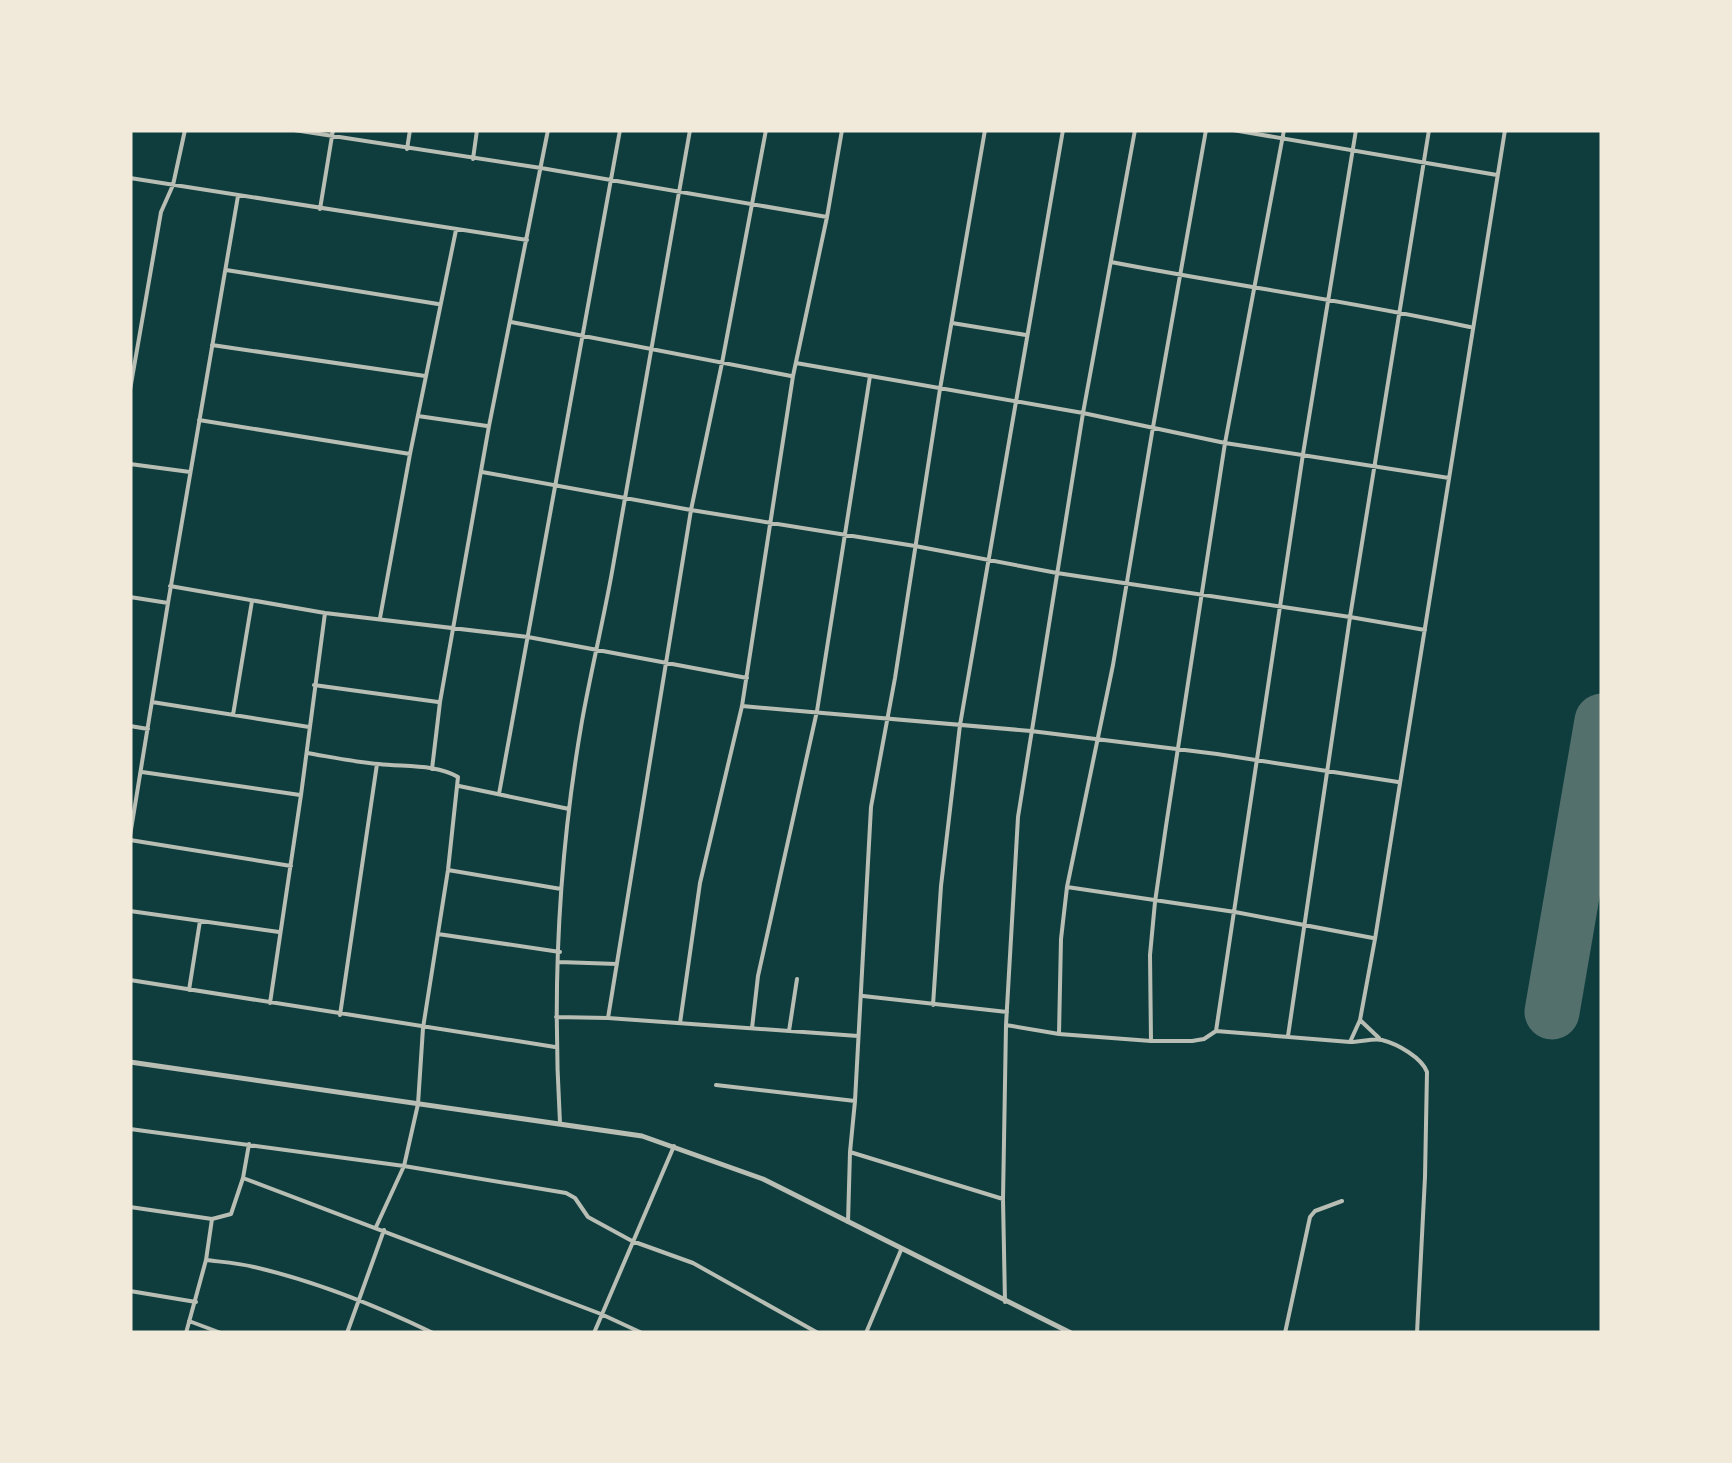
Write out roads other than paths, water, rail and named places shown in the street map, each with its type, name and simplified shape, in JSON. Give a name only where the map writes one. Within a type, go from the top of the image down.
[{"type":"street","points":[[130,390],[161,212],[173,184],[185,130]]},
{"type":"street","points":[[294,130],[333,133],[827,217]]},
{"type":"street","points":[[407,148],[410,130]]},
{"type":"street","points":[[473,159],[477,130]]},
{"type":"street","points":[[432,769],[440,702],[489,426],[548,130]]},
{"type":"street","points":[[499,794],[620,130]]},
{"type":"street","points":[[560,1123],[556,1017],[570,810],[582,721],[690,130]]},
{"type":"street","points":[[608,1018],[691,510],[766,130]]},
{"type":"street","points":[[680,1023],[700,883],[742,706],[793,376],[842,130]]},
{"type":"street","points":[[848,1222],[871,807],[985,130]]},
{"type":"street","points":[[933,1004],[941,886],[960,724],[1063,130]]},
{"type":"street","points":[[1005,1302],[1002,1199],[1006,1025],[1018,816],[1134,130]]},
{"type":"street","points":[[1059,1034],[1068,887],[1128,584],[1206,130]]},
{"type":"street","points":[[1233,130],[1498,175]]},
{"type":"street","points":[[1152,1041],[1150,955],[1155,902],[1225,443],[1284,130]]},
{"type":"street","points":[[1216,1031],[1356,130]]},
{"type":"street","points":[[1288,1036],[1350,617],[1429,130]]},
{"type":"street","points":[[1350,1042],[1360,1020],[1375,939],[1505,130]]},
{"type":"street","points":[[320,208],[333,133]]},
{"type":"street","points":[[130,178],[527,240]]},
{"type":"street","points":[[238,196],[130,838],[291,866]]},
{"type":"street","points":[[380,619],[456,230]]},
{"type":"street","points":[[1110,262],[1472,327]]},
{"type":"street","points":[[226,270],[440,304]]},
{"type":"street","points":[[510,322],[793,376]]},
{"type":"street","points":[[952,323],[1027,336]]},
{"type":"street","points":[[212,344],[426,376]]},
{"type":"street","points":[[796,363],[1225,443],[1449,478]]},
{"type":"street","points":[[752,1028],[758,976],[817,711],[870,376]]},
{"type":"street","points":[[418,416],[489,426]]},
{"type":"street","points":[[200,420],[410,454]]},
{"type":"street","points":[[130,464],[190,472]]},
{"type":"street","points":[[482,472],[1128,584],[1425,630]]},
{"type":"street","points":[[170,586],[325,613],[528,636],[746,678]]},
{"type":"street","points":[[130,596],[168,603]]},
{"type":"street","points":[[232,716],[252,601]]},
{"type":"street","points":[[270,1003],[325,613]]},
{"type":"street","points":[[314,685],[440,702]]},
{"type":"street","points":[[152,702],[309,727]]},
{"type":"street","points":[[742,706],[1031,731],[1400,782]]},
{"type":"street","points":[[130,726],[148,729]]},
{"type":"street","points":[[307,753],[432,769],[458,777],[424,1028],[418,1104],[404,1166],[376,1227]]},
{"type":"street","points":[[340,1015],[377,764]]},
{"type":"street","points":[[142,772],[301,795]]},
{"type":"street","points":[[458,786],[570,810]]},
{"type":"street","points":[[448,870],[562,889]]},
{"type":"street","points":[[1068,887],[1235,912],[1375,939]]},
{"type":"street","points":[[130,911],[281,932]]},
{"type":"street","points":[[188,991],[200,921]]},
{"type":"street","points":[[438,934],[560,952]]},
{"type":"street","points":[[559,962],[617,964]]},
{"type":"street","points":[[789,1031],[797,979]]},
{"type":"street","points":[[130,980],[556,1047]]},
{"type":"street","points":[[861,996],[1007,1012]]},
{"type":"street","points":[[556,1017],[858,1036]]},
{"type":"street","points":[[1360,1020],[1380,1039],[1416,1057],[1427,1072],[1416,1333]]},
{"type":"street","points":[[1006,1025],[1059,1034],[1152,1041],[1192,1041],[1216,1031],[1350,1042],[1380,1039]]},
{"type":"street","points":[[130,1062],[642,1136],[762,1179],[1070,1333]]},
{"type":"street","points":[[716,1085],[855,1101]]},
{"type":"street","points":[[130,1128],[404,1166],[566,1194],[575,1198],[588,1218],[632,1241],[692,1263],[818,1333]]},
{"type":"street","points":[[130,1207],[212,1219],[231,1214],[243,1178],[248,1144]]},
{"type":"street","points":[[594,1333],[674,1146]]},
{"type":"street","points":[[850,1152],[1002,1199]]},
{"type":"street","points":[[243,1178],[602,1314],[642,1333]]},
{"type":"street","points":[[1286,1333],[1310,1217],[1342,1201]]},
{"type":"street","points":[[186,1333],[206,1260],[212,1219]]},
{"type":"street","points":[[347,1333],[384,1230]]},
{"type":"street","points":[[866,1333],[902,1248]]},
{"type":"street","points":[[206,1260],[252,1266],[300,1280],[433,1333]]},
{"type":"street","points":[[130,1291],[196,1302]]},
{"type":"street","points":[[189,1322],[221,1333]]}]
